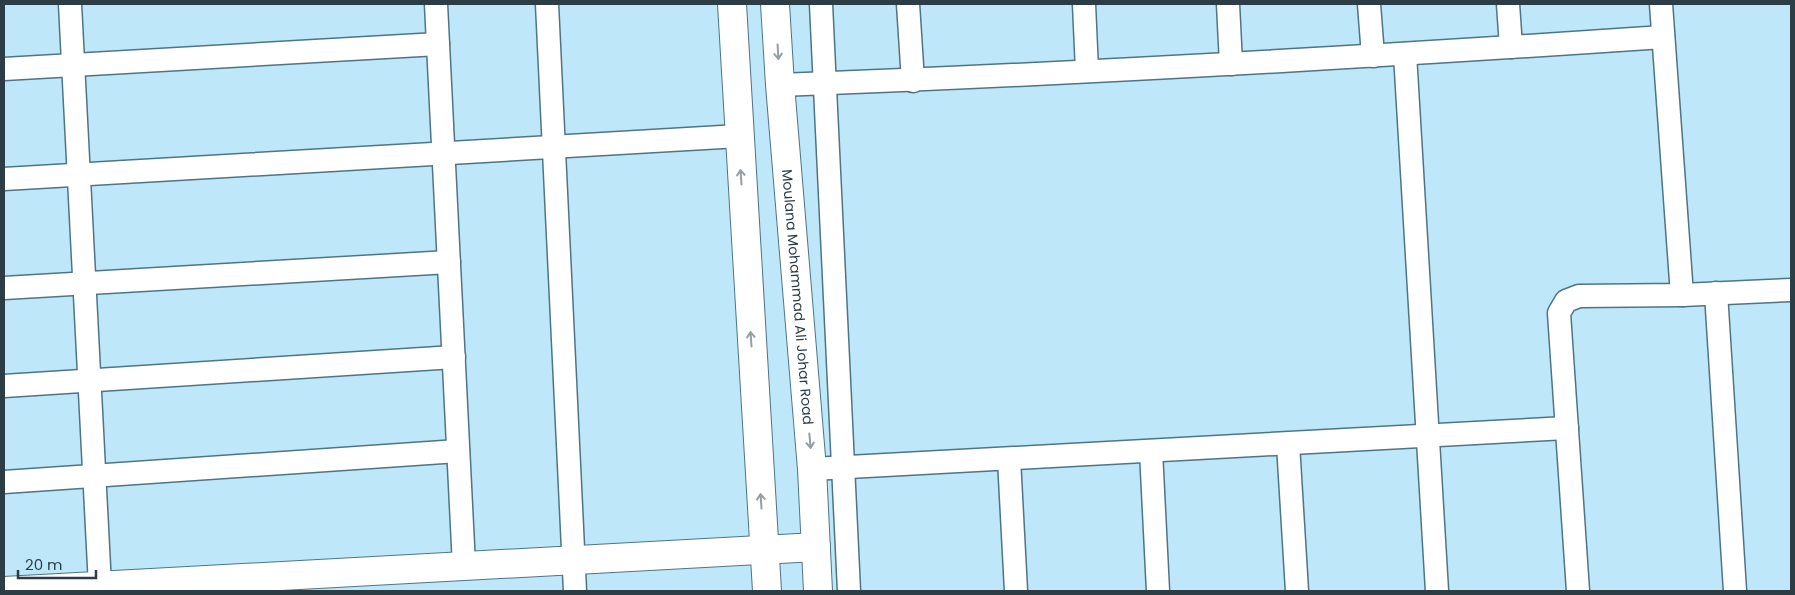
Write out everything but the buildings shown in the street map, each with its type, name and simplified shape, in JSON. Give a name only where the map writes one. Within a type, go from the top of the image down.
[{"type":"main road","points":[[732,4],[767,591]]},
{"type":"main road","name":"Moulana Mohammad Ali Johar Road","points":[[775,4],[812,469],[818,591]]},
{"type":"main road","points":[[4,591],[816,547]]},
{"type":"street","points":[[70,4],[100,586]]},
{"type":"street","points":[[436,4],[464,566]]},
{"type":"street","points":[[546,4],[575,591]]},
{"type":"street","points":[[821,4],[849,591]]},
{"type":"street","points":[[908,4],[913,81]]},
{"type":"street","points":[[1084,4],[1087,71]]},
{"type":"street","points":[[1228,4],[1231,64]]},
{"type":"street","points":[[1370,4],[1372,56]]},
{"type":"street","points":[[1508,4],[1511,48]]},
{"type":"street","points":[[1661,4],[1682,294]]},
{"type":"street","points":[[780,85],[913,81],[1231,64],[1663,37]]},
{"type":"street","points":[[4,69],[438,44]]},
{"type":"street","points":[[1405,54],[1437,591]]},
{"type":"street","points":[[4,179],[739,136]]},
{"type":"street","points":[[4,288],[449,262]]},
{"type":"street","points":[[1578,591],[1559,312],[1566,301],[1579,296],[1791,290]]},
{"type":"street","points":[[1716,293],[1735,591]]},
{"type":"street","points":[[4,386],[454,357]]},
{"type":"street","points":[[812,469],[1567,428]]},
{"type":"street","points":[[1288,444],[1297,591]]},
{"type":"street","points":[[4,482],[458,452]]},
{"type":"street","points":[[1151,452],[1158,591]]},
{"type":"street","points":[[1009,459],[1016,591]]}]
